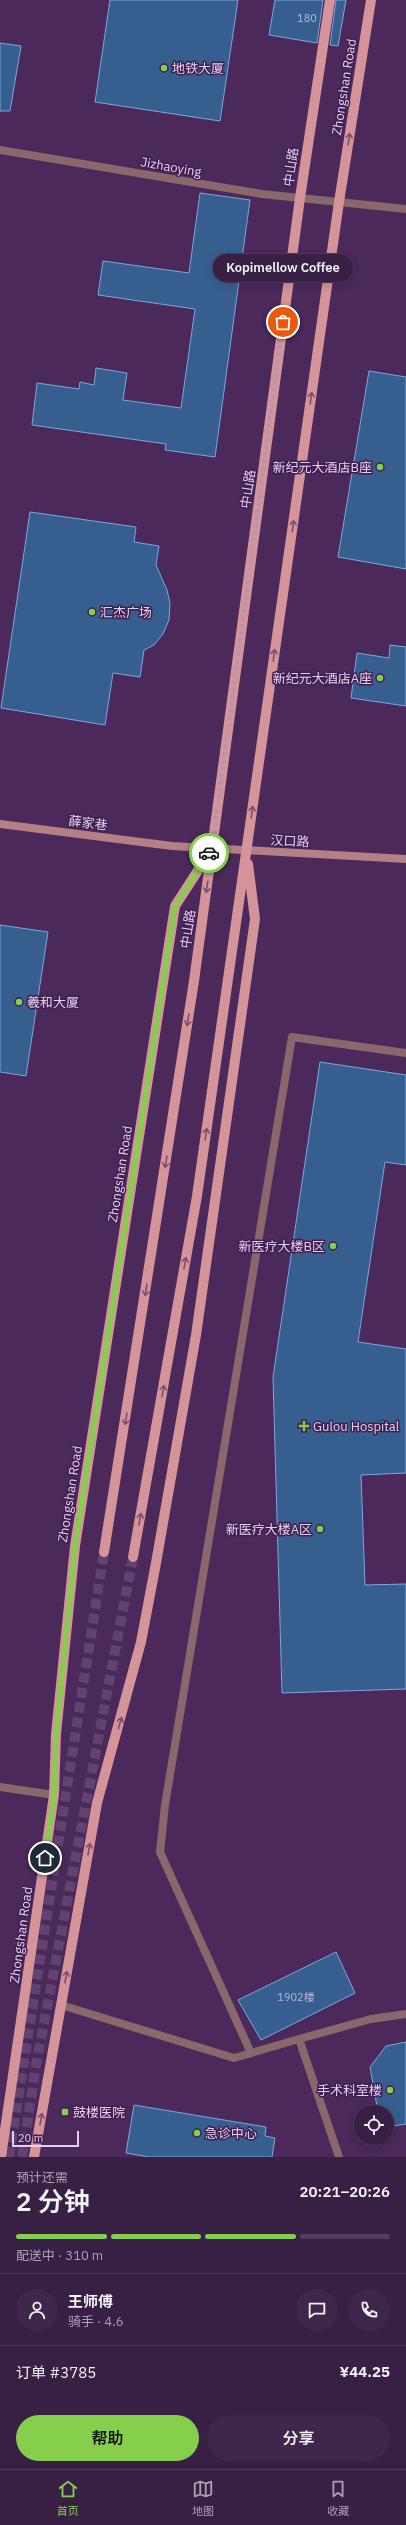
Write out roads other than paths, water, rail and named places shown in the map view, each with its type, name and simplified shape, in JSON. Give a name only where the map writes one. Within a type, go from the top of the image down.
[{"type":"main road","name":"中山路","points":[[300,198],[330,0]]},
{"type":"main road","name":"Zhongshan Road","points":[[133,1557],[197,1196],[339,202],[371,0]]},
{"type":"main road","name":"中山路","points":[[104,1552],[194,981],[212,848]]},
{"type":"main road","points":[[34,2157],[60,2004],[97,1803],[141,1642],[196,1335],[256,919],[247,850]]},
{"type":"street","name":"Jizhaoying","points":[[0,150],[262,194],[406,209]]},
{"type":"street","points":[[1,2157],[54,1795],[56,1734],[75,1546],[175,906],[212,848],[300,198]]},
{"type":"street","name":"薛家巷","points":[[0,824],[172,846]]},
{"type":"street","name":"汉口路","points":[[172,846],[406,859]]},
{"type":"street","points":[[251,2053],[160,1852],[165,1805],[292,1037],[406,1053]]},
{"type":"street","points":[[0,1787],[54,1795]]},
{"type":"street","points":[[60,2004],[234,2058],[371,2019],[406,2014]]},
{"type":"street","points":[[300,2039],[338,2157]]},
{"type":"tunnel","points":[[9,2157],[104,1552]]},
{"type":"tunnel","points":[[22,2157],[36,2065],[133,1557]]},
{"type":"place","name":"地铁大厦","points":[[164,68]]},
{"type":"place","name":"Kopimellow Coffee","points":[[283,322]]},
{"type":"place","name":"新纪元大酒店B座","points":[[380,467]]},
{"type":"place","name":"汇杰广场","points":[[92,612]]},
{"type":"place","name":"新纪元大酒店A座","points":[[380,678]]},
{"type":"place","name":"羲和大厦","points":[[19,1002]]},
{"type":"place","name":"新医疗大楼B区","points":[[333,1246]]},
{"type":"place","name":"Gulou Hospital","points":[[304,1426]]},
{"type":"place","name":"新医疗大楼A区","points":[[320,1529]]},
{"type":"place","name":"手术科室楼","points":[[390,2090]]},
{"type":"place","name":"鼓楼医院","points":[[65,2112]]},
{"type":"place","name":"急诊中心","points":[[197,2133]]}]
